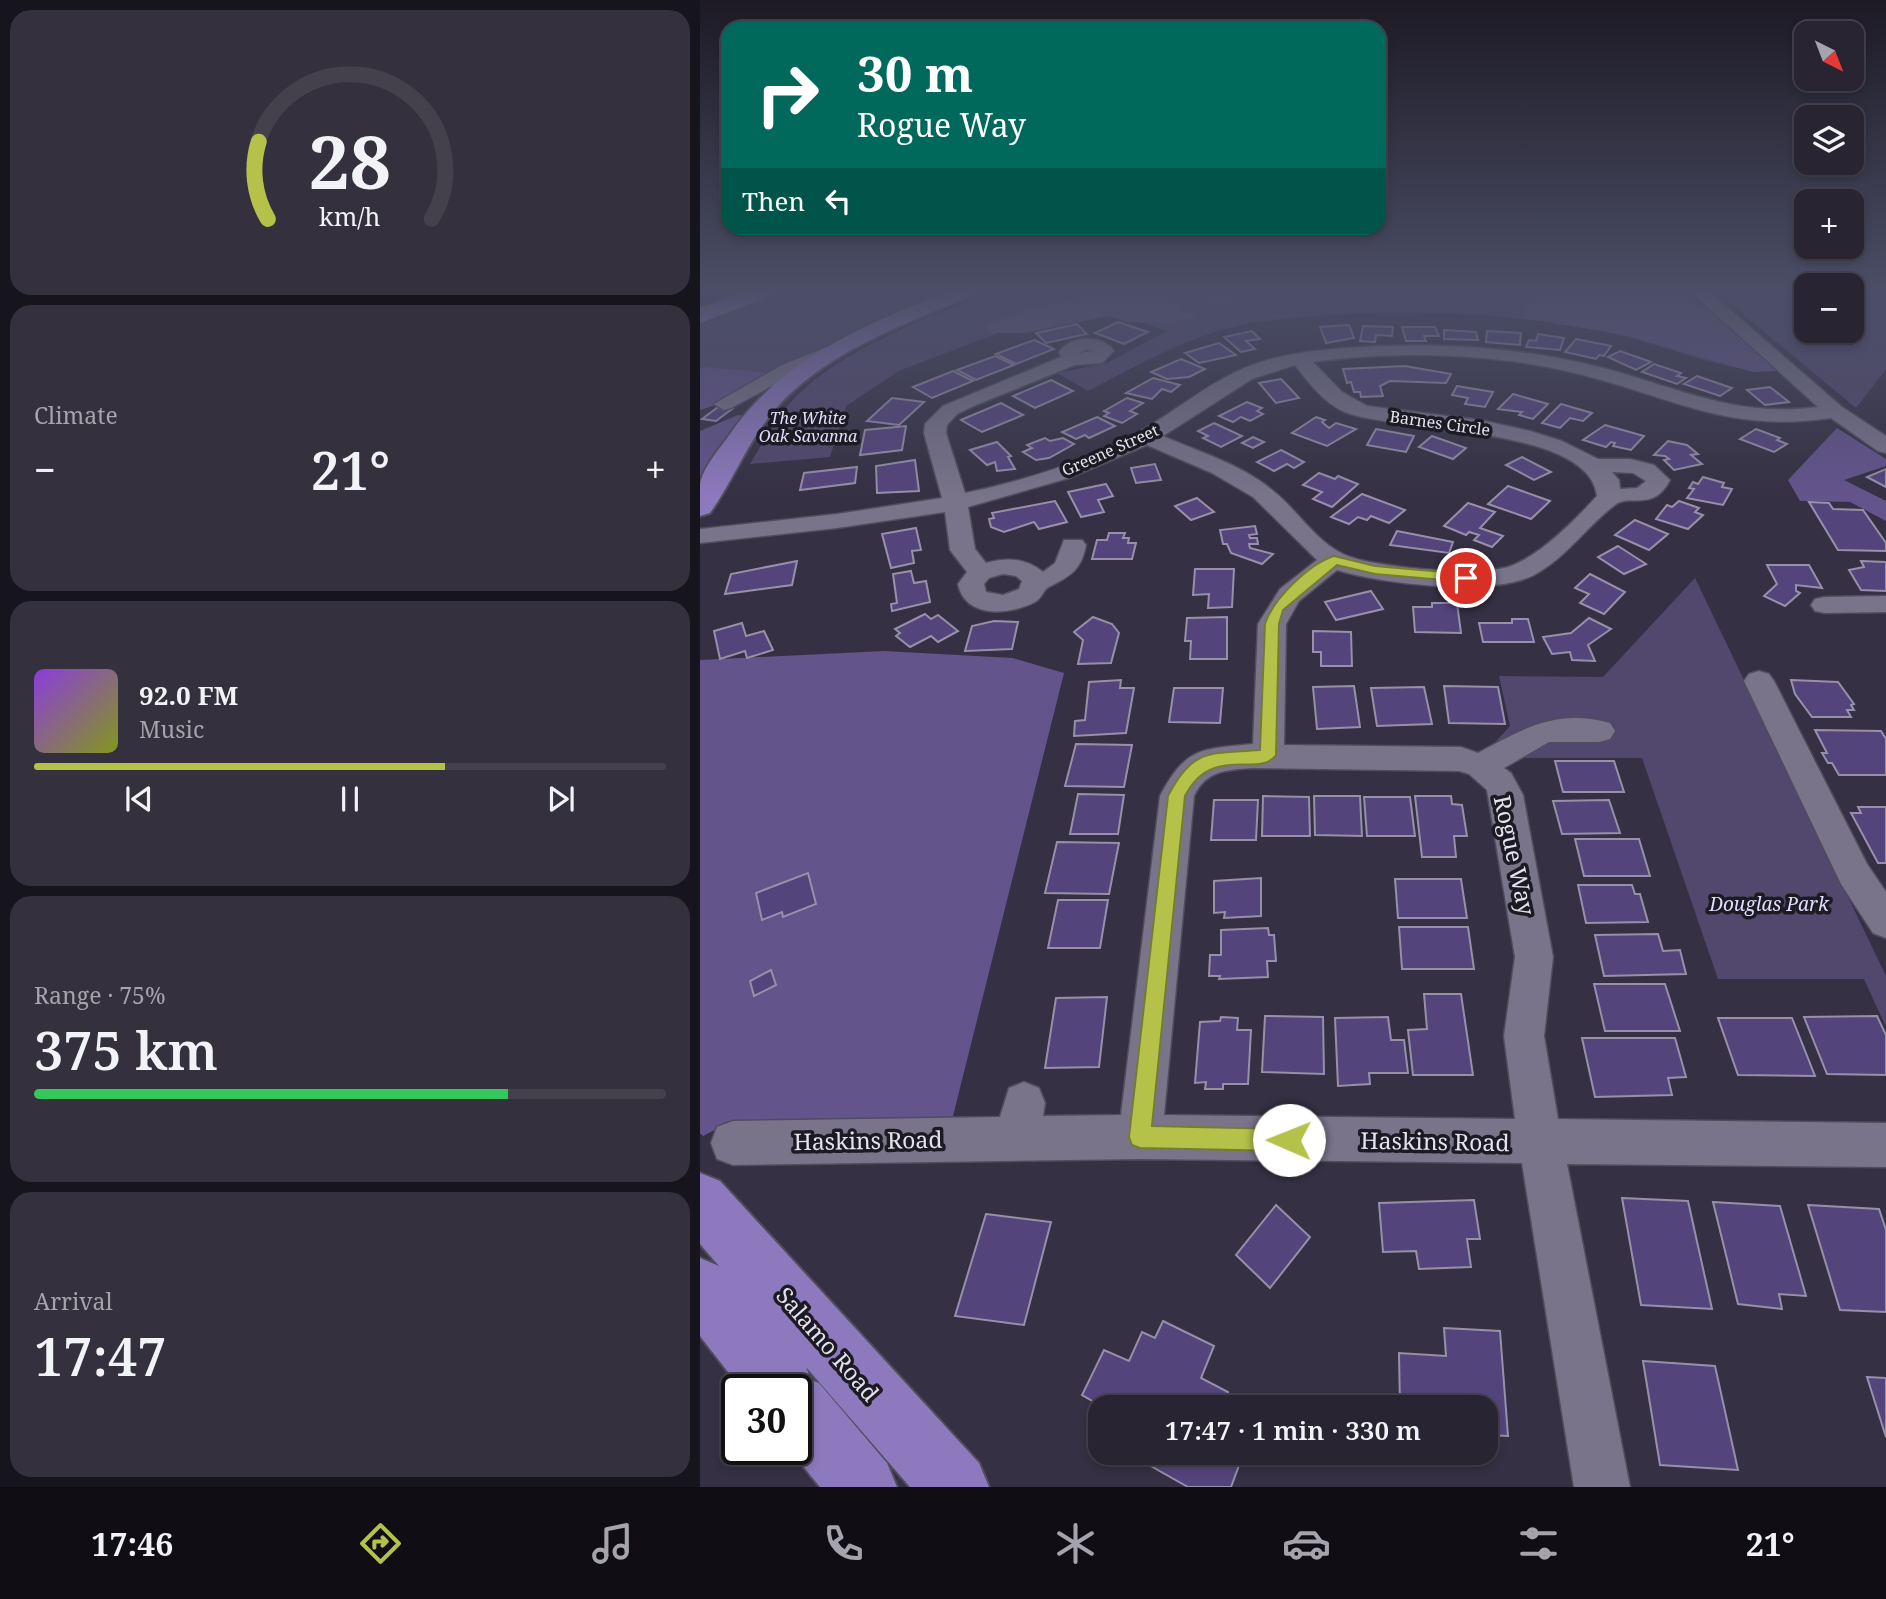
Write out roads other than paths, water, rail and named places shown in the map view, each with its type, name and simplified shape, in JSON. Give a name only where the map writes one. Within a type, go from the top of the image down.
[{"type":"main road","points":[[700,507],[765,405],[803,370],[821,359]]},
{"type":"main road","name":"Salamo Road","points":[[700,1200],[955,1487]]},
{"type":"main road","points":[[700,1288],[770,1374]]},
{"type":"main road","points":[[812,1425],[863,1487]]},
{"type":"street","points":[[723,404],[813,359]]},
{"type":"street","points":[[980,572],[963,550],[956,502],[935,433],[940,419],[950,410],[1071,359]]},
{"type":"street","name":"Greene Street","points":[[700,536],[865,517],[956,502],[1058,474],[1146,437],[1229,380],[1257,368],[1293,359]]},
{"type":"street","name":"Barnes Circle","points":[[1300,359],[1332,394],[1363,411],[1509,434],[1569,453],[1595,466],[1632,466],[1649,471],[1658,480],[1656,487],[1646,493],[1609,496]]},
{"type":"street","name":"Greene Street","points":[[1527,359],[1573,367],[1734,413],[1769,417],[1835,411]]},
{"type":"street","points":[[1776,359],[1835,411],[1886,446]]},
{"type":"street","points":[[1146,437],[1240,479],[1262,493],[1334,560],[1375,570],[1466,578],[1507,577],[1535,562],[1604,503],[1609,496],[1607,480],[1595,466]]},
{"type":"street","points":[[1035,583],[1062,575],[1071,559],[1073,545]]},
{"type":"street","points":[[1268,755],[1272,624],[1277,608],[1285,597],[1334,560]]},
{"type":"street","points":[[1014,566],[1032,573],[1035,583],[1031,593],[1018,600],[994,604],[983,602],[971,591],[971,584],[980,572],[1014,566]]},
{"type":"street","points":[[1825,605],[1886,604]]},
{"type":"street","points":[[1759,681],[1854,874],[1886,922]]},
{"type":"street","points":[[1140,1137],[1177,796],[1181,783],[1195,769],[1209,760],[1268,755],[1461,759],[1480,766],[1544,731],[1599,731]]},
{"type":"street","name":"Rogue Way","points":[[1480,766],[1499,782],[1506,795],[1530,922],[1534,957],[1524,1036],[1539,1142],[1602,1487]]},
{"type":"street","name":"Haskins Road","points":[[733,1143],[1021,1121],[1140,1137],[1886,1144]]},
{"type":"park label","name":"The White Oak Savanna","points":[[808,427]]},
{"type":"park label","name":"Douglas Park","points":[[1769,904]]}]
